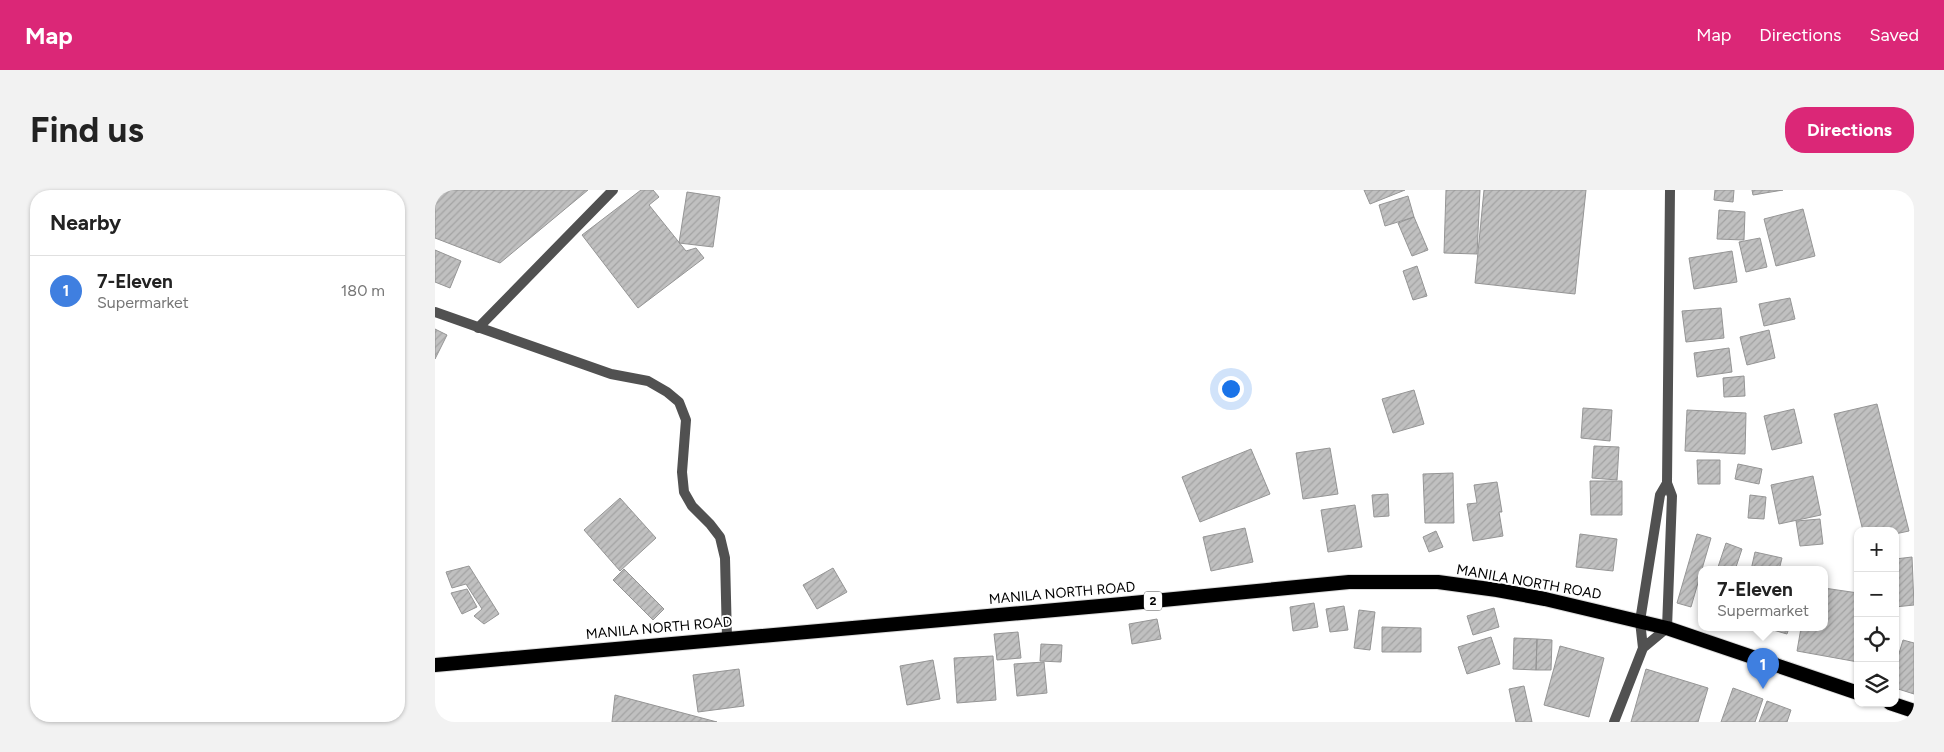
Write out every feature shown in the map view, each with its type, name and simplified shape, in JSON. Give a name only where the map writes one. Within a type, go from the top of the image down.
[{"type":"highway","name":"MANILA NORTH ROAD","points":[[435,665],[1349,582],[1438,582],[1545,599],[1667,628],[1854,692]]},
{"type":"highway","points":[[1899,706],[1914,711]]},
{"type":"street","points":[[478,328],[613,190]]},
{"type":"street","points":[[1643,648],[1667,628],[1673,496],[1667,483],[1670,190]]},
{"type":"street","points":[[435,312],[611,374],[648,381],[667,392],[679,402],[686,420],[682,472],[684,492],[692,506],[711,524],[720,537],[725,558],[727,638]]},
{"type":"street","points":[[1615,722],[1643,648],[1640,621],[1660,496],[1667,483]]},
{"type":"building","points":[[435,190],[588,190],[500,263],[435,238]]},
{"type":"building","points":[[641,190],[653,190],[659,197],[649,205],[686,251],[696,248],[704,258],[638,308],[582,235]]},
{"type":"building","points":[[1364,190],[1405,190],[1370,204]]},
{"type":"building","points":[[1446,190],[1480,190],[1477,254],[1444,253]]},
{"type":"building","points":[[1484,190],[1586,190],[1575,294],[1475,283]]},
{"type":"building","points":[[1715,190],[1734,190],[1733,202],[1714,200]]},
{"type":"building","points":[[1752,190],[1783,190],[1753,195]]},
{"type":"building","points":[[687,192],[720,197],[713,247],[679,243]]},
{"type":"building","points":[[1408,196],[1414,217],[1385,226],[1379,205]]},
{"type":"building","points":[[1803,209],[1815,256],[1776,266],[1764,219]]},
{"type":"building","points":[[1719,210],[1745,212],[1744,240],[1717,239]]},
{"type":"building","points":[[1414,217],[1428,250],[1412,256],[1398,223]]},
{"type":"building","points":[[1760,238],[1767,267],[1746,272],[1739,242]]},
{"type":"building","points":[[435,250],[461,261],[450,288],[435,282]]},
{"type":"building","points":[[1732,251],[1737,282],[1694,289],[1689,258]]},
{"type":"building","points":[[1417,266],[1427,296],[1413,300],[1403,271]]},
{"type":"building","points":[[1790,298],[1795,319],[1764,326],[1759,304]]},
{"type":"building","points":[[1721,308],[1724,338],[1686,342],[1682,311]]},
{"type":"building","points":[[435,329],[447,335],[435,359]]},
{"type":"building","points":[[1769,330],[1775,358],[1747,365],[1740,337]]},
{"type":"building","points":[[1729,348],[1732,372],[1697,377],[1694,353]]},
{"type":"building","points":[[1744,376],[1745,396],[1724,397],[1723,378]]},
{"type":"building","points":[[1414,390],[1424,424],[1393,433],[1382,399]]},
{"type":"building","points":[[1877,404],[1909,531],[1899,533],[1899,527],[1862,527],[1834,414]]},
{"type":"building","points":[[1583,408],[1612,410],[1610,441],[1581,438]]},
{"type":"building","points":[[1794,409],[1802,443],[1772,450],[1764,416]]},
{"type":"building","points":[[1687,410],[1746,413],[1745,454],[1685,451]]},
{"type":"building","points":[[1594,446],[1619,447],[1617,480],[1592,478]]},
{"type":"building","points":[[1330,448],[1338,494],[1303,499],[1296,453]]},
{"type":"building","points":[[1251,449],[1270,494],[1200,522],[1182,477]]},
{"type":"building","points":[[1697,460],[1720,460],[1720,484],[1698,484]]},
{"type":"building","points":[[1738,464],[1762,469],[1759,484],[1735,479]]},
{"type":"building","points":[[1453,473],[1454,523],[1425,523],[1423,474]]},
{"type":"building","points":[[1813,476],[1821,515],[1779,524],[1771,485]]},
{"type":"building","points":[[1590,481],[1622,481],[1622,515],[1591,515]]},
{"type":"building","points":[[1497,482],[1502,512],[1499,512],[1503,536],[1473,541],[1467,504],[1477,503],[1474,485]]},
{"type":"building","points":[[1388,494],[1389,516],[1374,517],[1372,495]]},
{"type":"building","points":[[1750,495],[1766,497],[1764,519],[1748,518]]},
{"type":"building","points":[[620,498],[656,538],[620,571],[584,530]]},
{"type":"building","points":[[1355,505],[1362,547],[1328,552],[1321,510]]},
{"type":"building","points":[[1820,519],[1823,544],[1800,546],[1796,521]]},
{"type":"building","points":[[1245,528],[1253,562],[1211,571],[1203,537]]},
{"type":"building","points":[[1436,531],[1443,547],[1429,552],[1423,537]]},
{"type":"building","points":[[1580,534],[1617,539],[1613,571],[1576,567]]},
{"type":"building","points":[[1697,534],[1711,538],[1703,566],[1698,566],[1698,583],[1691,607],[1677,603]]},
{"type":"building","points":[[1726,543],[1742,549],[1736,566],[1718,566]]},
{"type":"building","points":[[1755,552],[1782,558],[1780,566],[1752,566]]},
{"type":"building","points":[[1912,557],[1914,605],[1899,607],[1899,559]]},
{"type":"building","points":[[469,566],[499,614],[484,624],[474,616],[482,609],[466,584],[452,588],[446,572]]},
{"type":"building","points":[[833,568],[847,592],[817,609],[803,585]]},
{"type":"building","points":[[624,569],[664,609],[653,620],[613,580]]},
{"type":"building","points":[[467,589],[477,607],[462,614],[451,593]]},
{"type":"building","points":[[1828,589],[1854,592],[1854,661],[1797,651],[1800,631],[1828,631]]},
{"type":"building","points":[[1314,603],[1318,627],[1293,631],[1290,607]]},
{"type":"building","points":[[1344,606],[1348,630],[1330,632],[1326,609]]},
{"type":"building","points":[[1494,608],[1499,627],[1473,635],[1467,616]]},
{"type":"building","points":[[1359,610],[1375,612],[1370,650],[1354,648]]},
{"type":"building","points":[[1157,619],[1161,639],[1132,644],[1129,624]]},
{"type":"building","points":[[1382,627],[1421,628],[1421,652],[1382,652]]},
{"type":"building","points":[[1776,631],[1788,631],[1787,634]]},
{"type":"building","points":[[1018,632],[1021,658],[997,660],[994,634]]},
{"type":"building","points":[[1491,637],[1500,664],[1467,674],[1458,647]]},
{"type":"building","points":[[1514,638],[1537,639],[1536,670],[1513,669]]},
{"type":"building","points":[[1537,639],[1552,640],[1551,670],[1536,670]]},
{"type":"building","points":[[1903,640],[1914,643],[1914,694],[1899,689],[1899,654]]},
{"type":"building","points":[[1041,644],[1062,645],[1061,662],[1040,661]]},
{"type":"building","points":[[1560,646],[1604,658],[1589,717],[1544,705]]},
{"type":"building","points":[[993,656],[996,700],[957,703],[954,658]]},
{"type":"building","points":[[933,660],[940,699],[907,705],[900,666]]},
{"type":"building","points":[[1044,662],[1047,693],[1017,696],[1014,664]]},
{"type":"building","points":[[739,669],[744,706],[698,712],[693,675]]},
{"type":"building","points":[[1646,669],[1708,688],[1698,722],[1631,722]]},
{"type":"building","points":[[1524,686],[1532,722],[1516,722],[1509,689]]},
{"type":"building","points":[[1733,688],[1763,699],[1755,722],[1721,722]]},
{"type":"building","points":[[615,695],[717,722],[612,722]]},
{"type":"building","points":[[1767,701],[1791,710],[1787,722],[1759,722]]},
{"type":"place","name":"7-Eleven","points":[[1763,689]]}]
